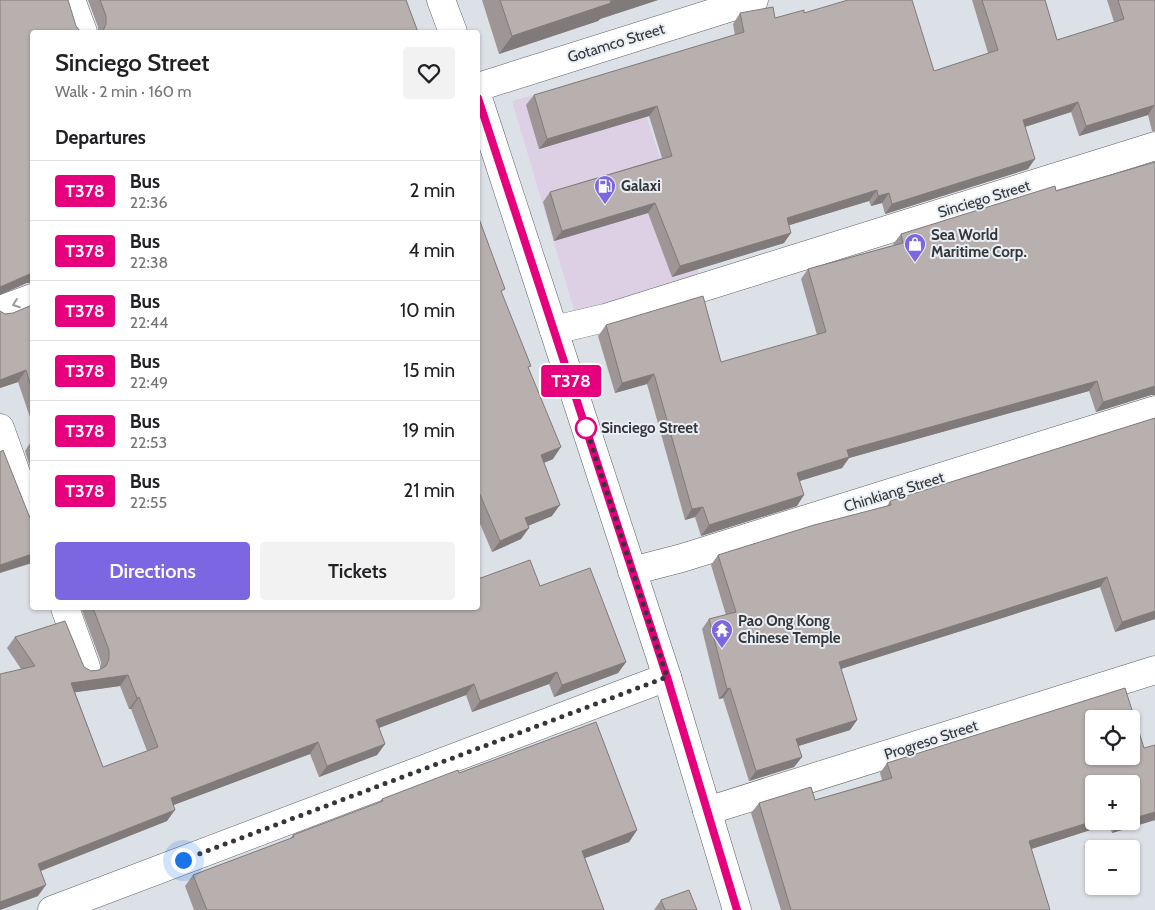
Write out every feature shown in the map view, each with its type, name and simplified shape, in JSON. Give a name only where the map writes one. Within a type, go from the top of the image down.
[{"type":"street","points":[[71,0],[82,30]]},
{"type":"street","points":[[441,0],[453,30]]},
{"type":"street","name":"Gotamco Street","points":[[480,86],[754,0]]},
{"type":"street","points":[[480,111],[484,136],[554,330],[667,677],[737,910]]},
{"type":"street","name":"Sinciego Street","points":[[554,330],[614,315],[1155,146]]},
{"type":"street","points":[[0,310],[30,299]]},
{"type":"street","name":"Chinkiang Street","points":[[632,571],[691,555],[1155,410]]},
{"type":"street","points":[[0,428],[30,512]]},
{"type":"street","points":[[66,610],[86,667]]},
{"type":"street","name":"Progreso Street","points":[[707,811],[1155,670]]},
{"type":"street","points":[[52,910],[667,677]]},
{"type":"shaded area","points":[[630,68],[702,283],[577,320],[512,101]]},
{"type":"building","points":[[0,0],[68,0],[76,26],[79,30],[30,30],[30,274],[0,287]]},
{"type":"building","points":[[100,0],[406,0],[417,30],[103,30],[106,16]]},
{"type":"building","points":[[500,0],[614,0],[610,1],[611,3],[512,36]]},
{"type":"building","points":[[848,0],[912,0],[934,71],[998,50],[982,0],[1045,0],[1057,40],[1124,19],[1118,0],[1155,0],[1155,105],[1086,126],[1078,102],[1023,120],[1035,159],[892,204],[889,193],[878,196],[877,190],[787,218],[791,233],[680,266],[655,203],[562,231],[550,192],[672,156],[657,106],[547,139],[534,95],[744,32],[740,13],[773,7],[775,18],[804,10],[804,13]]},
{"type":"building","points":[[1155,162],[1155,386],[1103,402],[1097,381],[847,450],[849,457],[797,473],[804,495],[709,525],[703,507],[692,509],[654,374],[622,383],[606,325],[703,296],[721,362],[826,332],[808,269],[903,243],[901,234],[1055,186],[1056,191]]},
{"type":"building","points":[[480,221],[505,289],[501,291],[531,366],[528,367],[561,447],[541,455],[560,505],[525,518],[529,528],[500,541],[480,495]]},
{"type":"building","points":[[30,306],[30,383],[26,370],[0,380],[0,311],[5,314],[13,313]]},
{"type":"building","points":[[1155,418],[1155,611],[1122,622],[1107,577],[839,662],[857,720],[796,739],[802,757],[756,771],[730,688],[727,689],[709,619],[736,612],[718,555],[814,525],[891,505],[890,501]]},
{"type":"building","points":[[3,450],[30,518],[30,555],[0,565],[0,452]]},
{"type":"building","points":[[530,560],[540,586],[590,568],[626,662],[562,685],[557,672],[480,701],[474,684],[376,720],[385,744],[327,766],[318,742],[171,798],[175,810],[38,864],[46,885],[0,902],[0,674],[35,666],[15,637],[65,621],[84,667],[91,671],[99,670],[106,666],[109,659],[109,650],[94,610],[480,610],[480,578]],"holes":[[[128,675],[137,698],[139,697],[158,747],[103,767],[71,683]]]},
{"type":"building","points":[[1125,688],[1132,710],[1085,710],[1085,765],[1140,765],[1140,735],[1144,748],[1155,745],[1155,812],[1140,816],[1140,775],[1085,775],[1085,824],[1029,841],[1050,910],[791,910],[759,803],[811,787],[815,800],[892,778],[887,763]]},
{"type":"building","points":[[596,722],[637,830],[582,851],[604,910],[207,910],[193,875],[294,837],[293,835],[458,770],[459,773]]},
{"type":"building","points":[[689,890],[697,910],[665,910],[661,900]]},
{"type":"bus line","name":"T378","points":[[480,104],[667,677],[737,910]]},
{"type":"place","name":"Galaxi","points":[[605,205]]},
{"type":"place","name":"Sea World Maritime Corp.","points":[[915,263]]},
{"type":"place","name":"Sinciego Street","points":[[586,428]]},
{"type":"place","name":"Pao Ong Kong Chinese Temple","points":[[722,649]]},
{"type":"route","points":[[183,860],[667,677],[584,422],[586,428]]}]
